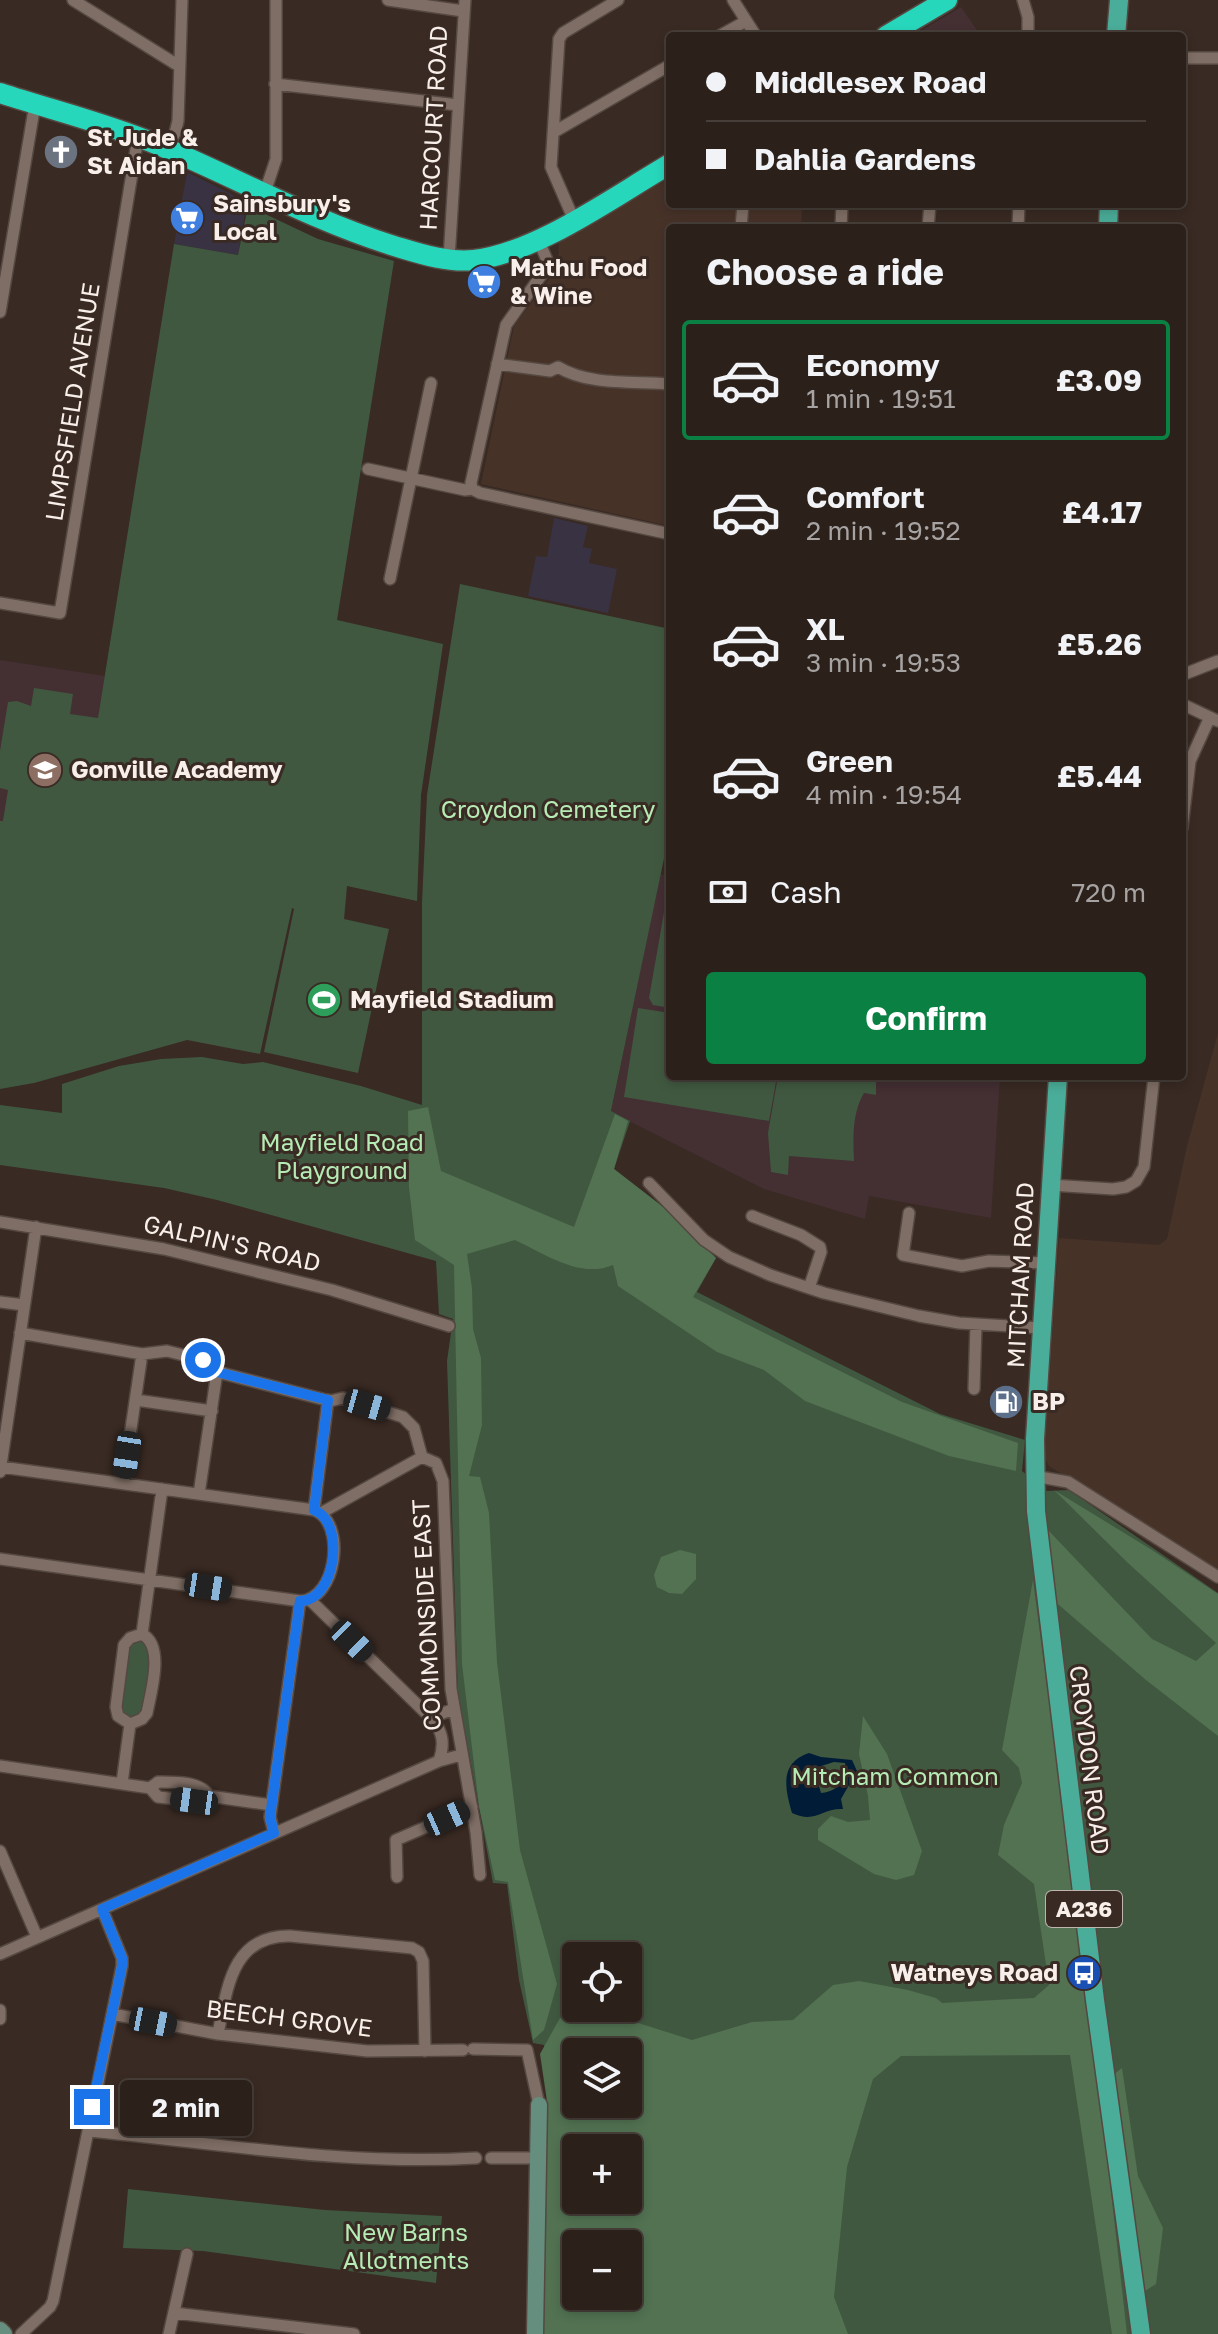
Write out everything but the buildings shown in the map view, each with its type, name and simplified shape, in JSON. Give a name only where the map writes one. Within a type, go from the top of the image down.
[{"type":"highway","points":[[893,32],[947,0]]},
{"type":"highway","points":[[0,93],[138,137],[264,195],[379,241],[449,259],[489,257],[538,239],[666,166]]},
{"type":"main road","points":[[1116,32],[1119,0]]},
{"type":"main road","name":"MITCHAM ROAD","points":[[1034,1476],[1058,1080]]},
{"type":"main road","name":"CROYDON ROAD","points":[[1034,1476],[1049,1634],[1141,2334]]},
{"type":"street","points":[[73,0],[179,66]]},
{"type":"street","points":[[167,149],[177,126],[182,0]]},
{"type":"street","points":[[264,195],[276,159],[276,0]]},
{"type":"street","points":[[388,0],[464,6]]},
{"type":"street","points":[[574,220],[552,171],[560,36],[618,0]]},
{"type":"street","points":[[733,0],[753,32]]},
{"type":"street","points":[[1023,0],[1028,32]]},
{"type":"street","name":"HARCOURT ROAD","points":[[449,259],[464,6]]},
{"type":"street","points":[[726,32],[746,21]]},
{"type":"street","points":[[1186,58],[1218,58]]},
{"type":"street","points":[[554,132],[666,67]]},
{"type":"street","points":[[275,84],[458,105]]},
{"type":"street","points":[[0,312],[35,104]]},
{"type":"street","name":"LIMPSFIELD AVENUE","points":[[0,603],[60,613],[138,137]]},
{"type":"street","points":[[472,489],[507,322],[547,267],[538,239]]},
{"type":"street","points":[[497,364],[550,371],[558,367],[567,373],[591,379],[666,384]]},
{"type":"street","points":[[390,579],[431,383]]},
{"type":"street","points":[[368,469],[666,533]]},
{"type":"street","points":[[1186,673],[1218,661]]},
{"type":"street","points":[[1186,706],[1214,719],[1190,761],[1186,794]]},
{"type":"street","points":[[1050,1185],[1113,1189],[1136,1181],[1144,1167],[1154,1080]]},
{"type":"street","points":[[649,1183],[691,1228],[718,1250],[757,1270],[894,1311],[976,1325],[1042,1328]]},
{"type":"street","points":[[909,1213],[897,1254],[962,1266],[989,1261],[1045,1263]]},
{"type":"street","points":[[752,1216],[801,1235],[820,1247],[809,1288]]},
{"type":"street","name":"GALPIN'S ROAD","points":[[0,1222],[128,1241],[193,1255],[354,1296],[449,1326]]},
{"type":"street","points":[[0,1474],[4,1411],[36,1227]]},
{"type":"street","points":[[0,1302],[24,1305]]},
{"type":"street","points":[[974,1389],[976,1325]]},
{"type":"street","points":[[0,1559],[305,1600],[317,1595],[327,1580],[333,1556],[332,1532],[318,1511],[328,1400],[217,1372],[203,1360],[180,1354],[161,1350],[142,1354],[20,1333]]},
{"type":"street","points":[[123,1483],[142,1354]]},
{"type":"street","points":[[199,1494],[217,1372]]},
{"type":"street","name":"COMMONSIDE EAST","points":[[328,1400],[343,1398],[403,1417],[414,1428],[422,1457],[436,1463],[443,1481],[453,1709],[472,1807],[480,1875]]},
{"type":"street","points":[[136,1400],[212,1411]]},
{"type":"street","points":[[1,1467],[318,1511],[422,1457]]},
{"type":"street","points":[[1034,1476],[1068,1482],[1218,1577]]},
{"type":"street","points":[[142,1634],[162,1489]]},
{"type":"street","points":[[305,1600],[431,1718],[441,1732],[443,1742],[439,1761]]},
{"type":"street","points":[[274,1833],[270,1821],[271,1805],[305,1600]]},
{"type":"street","points":[[130,1724],[147,1713],[155,1654],[154,1644],[142,1634]]},
{"type":"street","points":[[130,1724],[121,1719],[116,1711],[117,1693],[124,1645],[130,1638],[142,1634]]},
{"type":"street","points":[[431,1718],[453,1709]]},
{"type":"street","points":[[122,1783],[130,1724]]},
{"type":"street","points":[[0,1954],[439,1761],[461,1755]]},
{"type":"street","points":[[0,1766],[150,1788],[158,1797],[194,1801],[209,1796],[271,1805]]},
{"type":"street","points":[[397,1877],[396,1840],[472,1807]]},
{"type":"street","points":[[0,1851],[37,1937]]},
{"type":"street","points":[[21,2334],[53,2301],[112,2014],[122,1958],[102,1909]]},
{"type":"street","points":[[218,2034],[228,1985],[238,1961],[262,1942],[290,1936],[412,1948],[419,1952],[423,1961],[425,2051]]},
{"type":"street","points":[[0,2010],[0,2019]]},
{"type":"street","name":"BEECH GROVE","points":[[112,2014],[218,2034],[379,2052],[527,2050],[539,2105]]},
{"type":"street","points":[[535,2334],[539,2105]]},
{"type":"street","points":[[88,2131],[352,2158],[417,2161],[476,2158]]},
{"type":"street","points":[[491,2158],[539,2158]]},
{"type":"street","points":[[169,2334],[187,2254]]},
{"type":"street","points":[[174,2313],[354,2334]]},
{"type":"shaded area","points":[[961,7],[978,32],[919,32]]},
{"type":"shaded area","points":[[187,172],[247,202],[238,255],[174,244]]},
{"type":"shaded area","points":[[666,180],[666,208],[802,208],[801,224],[666,224],[666,525],[481,484],[514,326],[558,267],[559,241]]},
{"type":"shaded area","points":[[554,518],[588,526],[583,547],[592,549],[589,563],[617,569],[608,613],[528,596],[536,556],[547,557]]},
{"type":"shaded area","name":"Gonville Academy","points":[[0,660],[105,676],[80,834],[0,821]]},
{"type":"shaded area","points":[[660,874],[666,875],[666,1080],[1000,1080],[991,1218],[869,1196],[865,1219],[764,1189],[611,1112]]},
{"type":"shaded area","points":[[1218,1033],[1218,1572],[1049,1466],[1044,1456],[1059,1238],[1159,1245],[1167,1239],[1187,1146]]},
{"type":"green space","points":[[248,206],[318,239],[394,261],[337,620],[443,644],[421,795],[417,901],[347,886],[344,919],[389,929],[358,1073],[264,1052],[292,908],[260,1054],[187,1040],[34,1083],[0,1089],[0,821],[3,821],[8,790],[0,788],[0,751],[8,702],[17,701],[31,706],[34,688],[73,694],[70,714],[98,718],[174,244],[238,255]]},
{"type":"green space","name":"Mitcham Common","points":[[460,584],[666,628],[666,849],[611,1111],[630,1121],[614,1169],[667,1210],[716,1258],[697,1292],[940,1414],[1025,1440],[1022,1471],[1047,1491],[1069,1490],[1218,1593],[1218,2334],[544,2334],[550,2117],[544,2045],[533,2043],[519,1980],[507,1884],[493,1883],[458,1694],[447,1361],[453,1319],[439,1314],[436,1261],[164,1188],[0,1165],[0,1105],[62,1113],[62,1084],[119,1066],[161,1059],[202,1057],[243,1064],[263,1062],[361,1086],[422,1105],[422,902],[427,795]]},
{"type":"green space","points":[[666,901],[666,1007],[653,1005],[649,998]]},
{"type":"green space","points":[[638,1008],[666,1012],[666,1080],[776,1080],[769,1121],[624,1097]]},
{"type":"green space","points":[[777,1080],[876,1080],[876,1095],[864,1093],[857,1109],[854,1161],[789,1156],[788,1175],[771,1172],[768,1133]]},
{"type":"green space","points":[[428,1107],[441,1171],[574,1227],[615,1114],[628,1121],[614,1169],[667,1210],[716,1258],[693,1297],[902,1402],[1018,1443],[1016,1471],[949,1456],[805,1401],[764,1370],[717,1352],[618,1286],[613,1265],[601,1269],[575,1267],[515,1240],[467,1254],[473,1329],[481,1358],[482,1425],[469,1476],[480,1477],[489,1513],[497,1662],[520,1850],[557,1984],[544,2030],[533,2040],[508,1882],[495,1880],[479,1806],[462,1664],[454,1265],[415,1240],[409,1187],[408,1111]]},
{"type":"green space","points":[[1054,1490],[1218,1594],[1218,1736],[1146,1680],[1052,1599],[1048,1530],[1152,1639],[1196,1661],[1216,1643]]},
{"type":"green space","points":[[680,1550],[696,1554],[696,1579],[682,1594],[669,1593],[657,1587],[654,1575],[661,1557]]},
{"type":"green space","points":[[1033,1580],[1098,2075],[1127,2334],[1112,2334],[1070,2055],[901,2056],[873,2079],[847,2167],[834,2297],[848,2334],[542,2334],[548,2108],[540,2054],[560,2018],[562,2022],[635,2022],[692,2040],[752,2022],[793,2020],[833,1985],[859,1981],[908,1990],[936,1998],[942,2003],[1034,1998],[1049,1985],[1034,1884],[998,1855],[1004,1825],[1022,1783],[1019,1768],[1002,1750]]},
{"type":"green space","points":[[136,1640],[143,1640],[152,1651],[144,1711],[136,1718],[126,1718],[119,1707],[128,1647]]},
{"type":"green space","points":[[863,1716],[887,1754],[922,1851],[914,1875],[896,1880],[874,1874],[818,1840],[818,1829],[831,1816],[848,1822],[870,1820],[859,1754]]},
{"type":"green space","points":[[1122,2068],[1138,2176],[1163,2228],[1156,2284],[1142,2293],[1113,2075]]},
{"type":"green space","name":"New Barns Allotments","points":[[128,2189],[325,2210],[442,2216],[436,2283],[203,2251],[123,2248]]},
{"type":"water","points":[[809,1753],[852,1760],[857,1771],[841,1799],[843,1809],[807,1817],[792,1813],[787,1795],[787,1778],[799,1757]],"holes":[[[834,1762],[845,1763],[845,1775],[840,1784],[821,1793],[815,1773],[818,1767]]]},
{"type":"place","name":"St Jude & St Aidan","points":[[61,152]]},
{"type":"place","name":"Sainsbury's Local","points":[[187,218]]},
{"type":"place","name":"Mathu Food & Wine","points":[[484,282]]},
{"type":"place","name":"Gonville Academy","points":[[45,770]]},
{"type":"place","name":"Mayfield Stadium","points":[[324,1000]]},
{"type":"place","name":"BP","points":[[1006,1402]]},
{"type":"place","name":"Watneys Road","points":[[1084,1973]]},
{"type":"route","points":[[92,2107],[122,1966],[122,1958],[102,1909],[274,1833],[270,1817],[300,1601],[317,1595],[327,1580],[333,1556],[330,1527],[321,1513],[314,1510],[328,1400],[217,1372],[203,1360]]},
{"type":"park label","name":"Croydon Cemetery","points":[[548,810]]},
{"type":"park label","name":"Mayfield Road Playground","points":[[342,1157]]}]
